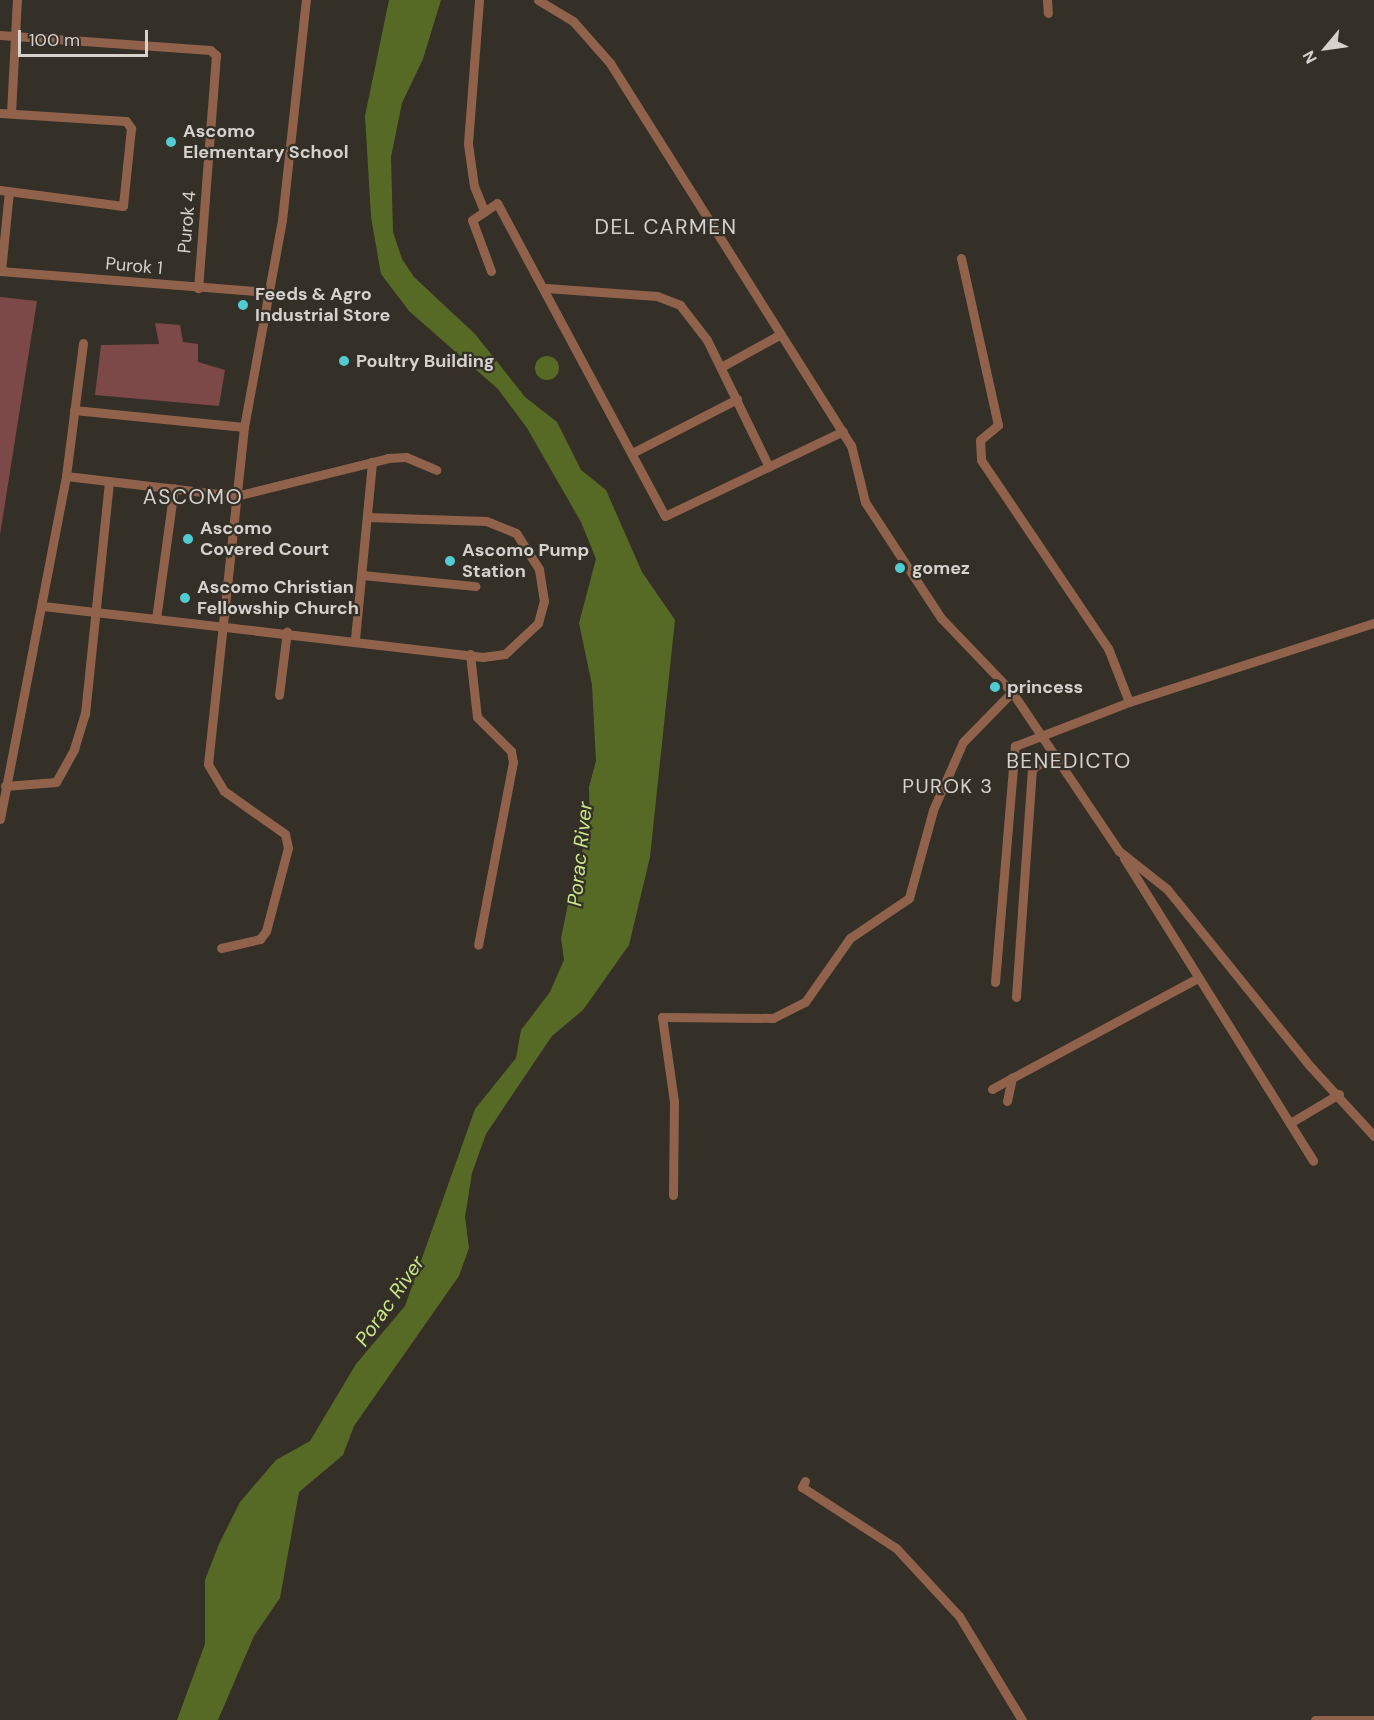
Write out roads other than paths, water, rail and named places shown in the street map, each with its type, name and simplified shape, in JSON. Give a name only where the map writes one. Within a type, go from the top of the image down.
[{"type":"street","points":[[11,114],[18,0]]},
{"type":"street","points":[[221,948],[260,939],[266,931],[287,840],[224,791],[208,764],[244,427],[265,292],[282,220],[306,0]]},
{"type":"street","points":[[479,0],[468,144],[474,186],[484,211]]},
{"type":"street","points":[[538,0],[573,21],[610,63],[843,431],[858,459],[861,490],[874,519],[941,618],[1012,692],[1119,851],[1196,979],[1313,1161]]},
{"type":"street","points":[[1047,0],[1048,13]]},
{"type":"street","name":"Purok 4","points":[[0,35],[210,50],[216,55],[198,288]]},
{"type":"street","points":[[0,113],[126,121],[131,128],[123,206],[4,190],[1,271]]},
{"type":"street","points":[[491,271],[472,220],[497,203],[503,208],[546,288],[634,452],[665,516],[843,431]]},
{"type":"street","points":[[961,258],[998,426],[980,440],[981,460],[1108,648],[1129,702]]},
{"type":"street","name":"Purok 1","points":[[1,271],[265,292]]},
{"type":"street","points":[[546,288],[670,300],[689,314],[738,399],[769,467]]},
{"type":"street","points":[[721,367],[781,334]]},
{"type":"street","points":[[0,819],[43,606],[66,476],[83,343]]},
{"type":"street","points":[[634,452],[738,399]]},
{"type":"street","points":[[74,410],[244,427]]},
{"type":"street","points":[[66,476],[236,496],[372,462],[406,457],[436,470]]},
{"type":"street","points":[[355,639],[372,462]]},
{"type":"street","points":[[5,786],[48,784],[62,772],[84,714],[97,614],[109,481]]},
{"type":"street","points":[[156,619],[174,488]]},
{"type":"street","points":[[43,606],[97,614],[222,623],[470,654],[505,654],[538,623],[544,601],[528,548],[516,533],[486,521],[368,517]]},
{"type":"street","points":[[362,575],[475,586]]},
{"type":"street","points":[[994,982],[1015,746],[1039,733],[1087,721],[1129,702],[1374,623]]},
{"type":"street","points":[[279,695],[287,631]]},
{"type":"street","points":[[470,654],[477,717],[511,751],[513,762],[478,945]]},
{"type":"street","points":[[673,1195],[674,1102],[662,1017],[773,1018],[805,1002],[850,938],[909,898],[933,810],[958,752],[1012,692]]},
{"type":"street","points":[[1016,997],[1032,769],[1054,754]]},
{"type":"street","points":[[1119,851],[1167,889],[1310,1066],[1339,1094],[1374,1136]]},
{"type":"street","points":[[992,1089],[1196,979]]},
{"type":"street","points":[[1007,1101],[1012,1078]]},
{"type":"street","points":[[1290,1123],[1339,1094]]},
{"type":"street","points":[[805,1481],[802,1488],[896,1548],[959,1616],[1022,1720]]},
{"type":"street","points":[[1315,1720],[1374,1720]]},
{"type":"place","name":"Ascomo Elementary School","points":[[171,142]]},
{"type":"place","name":"Feeds & Agro Industrial Store","points":[[243,305]]},
{"type":"place","name":"Poultry Building","points":[[344,361]]},
{"type":"place","name":"Ascomo Covered Court","points":[[188,539]]},
{"type":"place","name":"Ascomo Pump Station","points":[[450,561]]},
{"type":"place","name":"gomez","points":[[900,568]]},
{"type":"place","name":"Ascomo Christian Fellowship Church","points":[[185,598]]},
{"type":"place","name":"princess","points":[[995,687]]},
{"type":"district","name":"DEL CARMEN","points":[[666,227]]},
{"type":"district","name":"ASCOMO","points":[[193,497]]},
{"type":"district","name":"BENEDICTO","points":[[1069,761]]},
{"type":"district","name":"PUROK 3","points":[[948,786]]},
{"type":"water label","name":"Porac River","points":[[580,854]]},
{"type":"water label","name":"Porac River","points":[[390,1301]]}]
